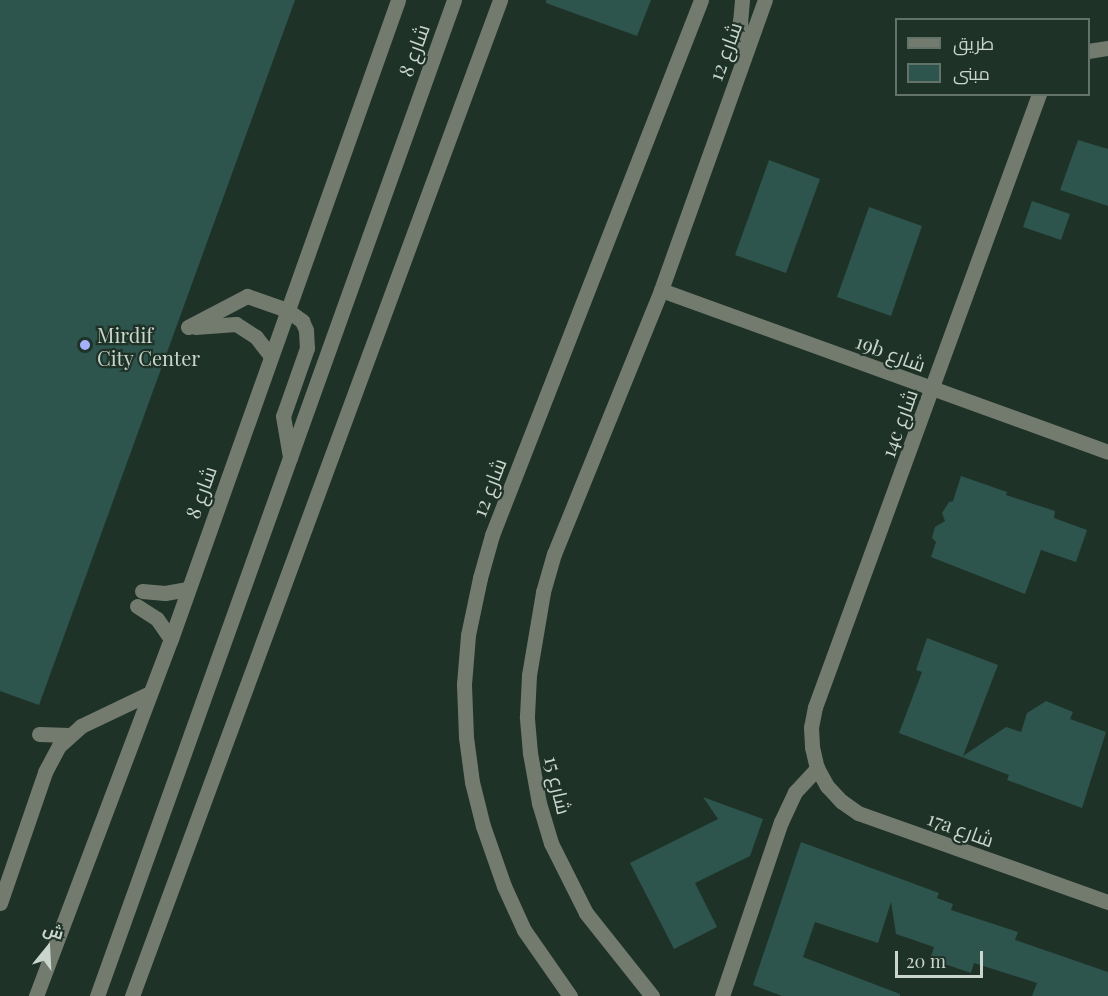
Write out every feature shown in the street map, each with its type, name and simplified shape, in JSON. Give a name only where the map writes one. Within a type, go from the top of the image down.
[{"type":"street","name":"شارع 8","points":[[36,996],[148,694],[171,639],[398,0]]},
{"type":"street","points":[[132,996],[500,0]]},
{"type":"street","name":"شارع 12","points":[[570,996],[524,930],[504,886],[483,826],[472,782],[466,737],[464,684],[468,635],[492,535],[701,0]]},
{"type":"street","points":[[742,0],[740,21],[744,56]]},
{"type":"street","name":"شارع 12","points":[[554,554],[661,290],[765,0]]},
{"type":"street","name":"شارع 8","points":[[97,996],[451,2]]},
{"type":"street","points":[[1090,51],[1108,48]]},
{"type":"street","name":"14c شارع","points":[[817,768],[811,737],[815,707],[1038,96]]},
{"type":"street","name":"19b شارع","points":[[661,290],[1108,452]]},
{"type":"street","points":[[271,356],[256,337],[236,324],[188,327],[247,296],[287,310],[302,321],[308,339],[307,348],[283,417],[290,457]]},
{"type":"street","name":"شارع 15","points":[[554,554],[543,592],[529,675],[529,744],[539,803],[562,868],[586,913],[652,996]]},
{"type":"street","points":[[171,639],[139,599],[188,589]]},
{"type":"street","points":[[0,903],[45,772],[59,746],[81,726],[148,694]]},
{"type":"street","points":[[39,734],[69,735]]},
{"type":"street","points":[[722,996],[781,822],[795,792],[817,768]]},
{"type":"street","name":"17a شارع","points":[[817,768],[827,786],[841,801],[858,813],[1108,902]]},
{"type":"building","name":"Mirdif City Center","points":[[0,0],[295,0],[39,705],[0,691]]},
{"type":"building","points":[[546,0],[651,0],[637,36],[546,3]]},
{"type":"building","points":[[1078,140],[1108,149],[1108,206],[1060,190]]},
{"type":"building","points":[[769,160],[820,179],[786,273],[735,255]]},
{"type":"building","points":[[1032,201],[1070,214],[1061,240],[1023,227]]},
{"type":"building","points":[[869,207],[922,226],[891,316],[837,297]]},
{"type":"building","points":[[961,476],[1007,492],[1006,495],[1055,511],[1054,518],[1087,530],[1076,562],[1041,550],[1025,594],[931,557],[936,542],[932,538],[935,527],[945,521],[942,513],[949,502],[953,501]]},
{"type":"building","points":[[927,638],[998,665],[963,756],[1006,727],[1021,732],[1027,713],[1046,701],[1073,712],[1070,719],[1106,732],[1082,808],[1007,780],[1009,775],[899,733],[922,672],[916,670]]},
{"type":"building","points":[[703,797],[763,819],[750,856],[695,883],[717,927],[674,949],[630,863],[718,819]]},
{"type":"building","points":[[801,842],[939,893],[937,898],[953,904],[951,910],[1018,932],[1015,940],[1108,972],[1108,996],[1032,996],[1037,983],[974,963],[971,973],[930,959],[934,947],[896,934],[891,902],[878,943],[815,922],[803,957],[900,994],[900,996],[782,996],[753,985]]},
{"type":"place","name":"Mirdif City Center","points":[[85,345]]}]
